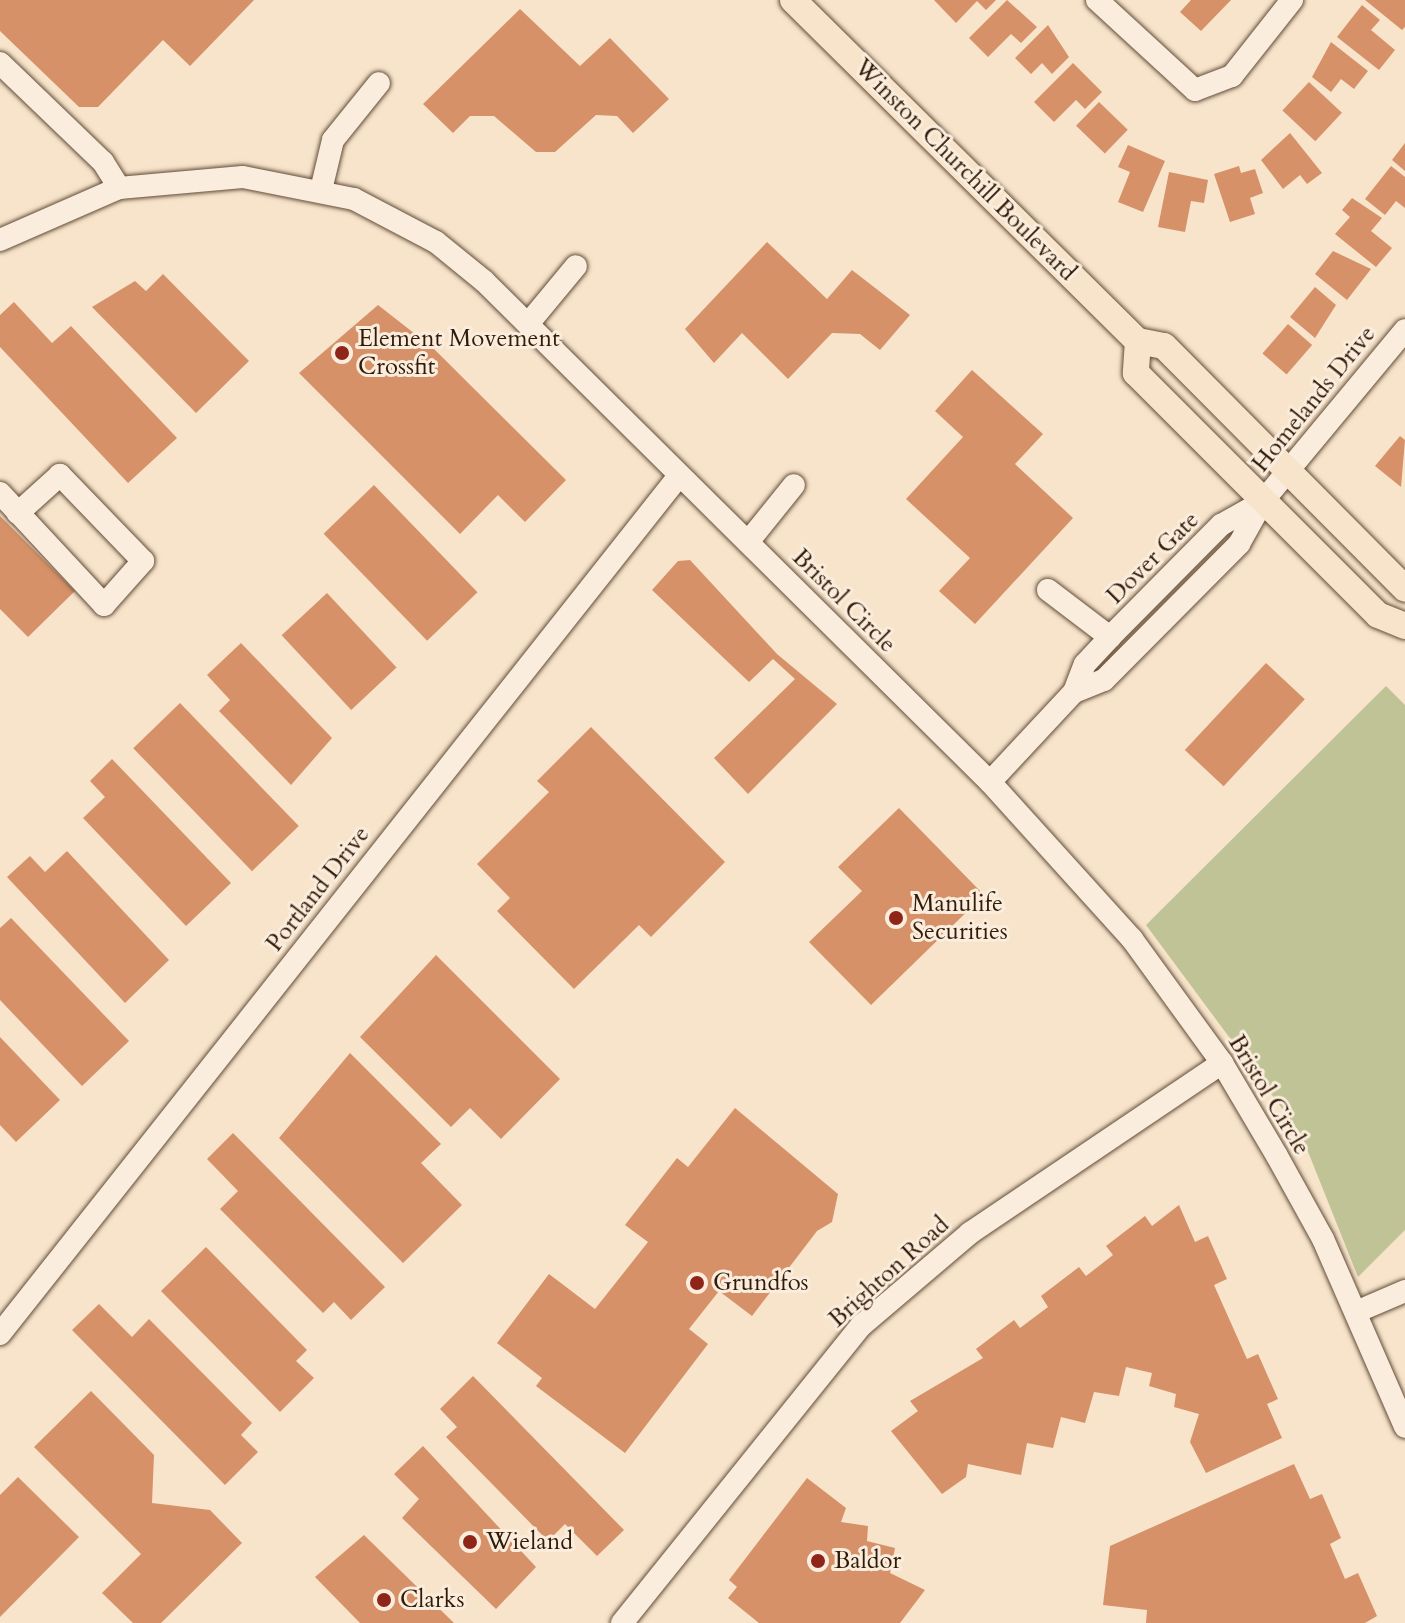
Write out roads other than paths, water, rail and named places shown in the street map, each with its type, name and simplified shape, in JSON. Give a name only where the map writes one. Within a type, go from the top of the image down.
[{"type":"main road","name":"Winston Churchill Boulevard","points":[[793,0],[1138,341],[1164,346],[1405,589]]},
{"type":"main road","points":[[1138,341],[1136,373],[1378,615],[1405,626]]},
{"type":"street","points":[[1097,0],[1195,90],[1232,76],[1292,0]]},
{"type":"street","points":[[0,63],[103,162],[119,188]]},
{"type":"street","points":[[321,190],[333,140],[379,83]]},
{"type":"street","name":"Bristol Circle","points":[[0,240],[119,188],[243,177],[321,190],[436,242],[528,324],[678,477],[748,542],[990,782],[1132,939],[1222,1063],[1356,1312],[1405,1427]]},
{"type":"street","points":[[528,324],[576,266]]},
{"type":"street","name":"Homelands Drive","points":[[1263,501],[1291,473],[1405,330]]},
{"type":"street","points":[[0,493],[18,513],[104,605],[143,561],[60,475],[18,513]]},
{"type":"street","name":"Portland Drive","points":[[0,1334],[678,477]]},
{"type":"street","points":[[748,542],[794,485]]},
{"type":"street","name":"Dover Gate","points":[[990,782],[1074,692],[1085,664],[1110,637],[1221,525],[1263,501]]},
{"type":"street","name":"Dover Gate","points":[[1074,692],[1104,680],[1239,544],[1263,501]]},
{"type":"street","points":[[1048,590],[1110,637]]},
{"type":"street","name":"Brighton Road","points":[[622,1623],[862,1325],[970,1233],[1222,1063]]},
{"type":"street","points":[[1356,1312],[1405,1291]]},
{"type":"place","name":"Element Movement Crossfit","points":[[342,353]]},
{"type":"place","name":"Manulife Securities","points":[[896,918]]},
{"type":"place","name":"Grundfos","points":[[697,1283]]},
{"type":"place","name":"Wieland","points":[[470,1542]]},
{"type":"place","name":"Baldor","points":[[818,1561]]},
{"type":"place","name":"Clarks","points":[[384,1600]]}]
